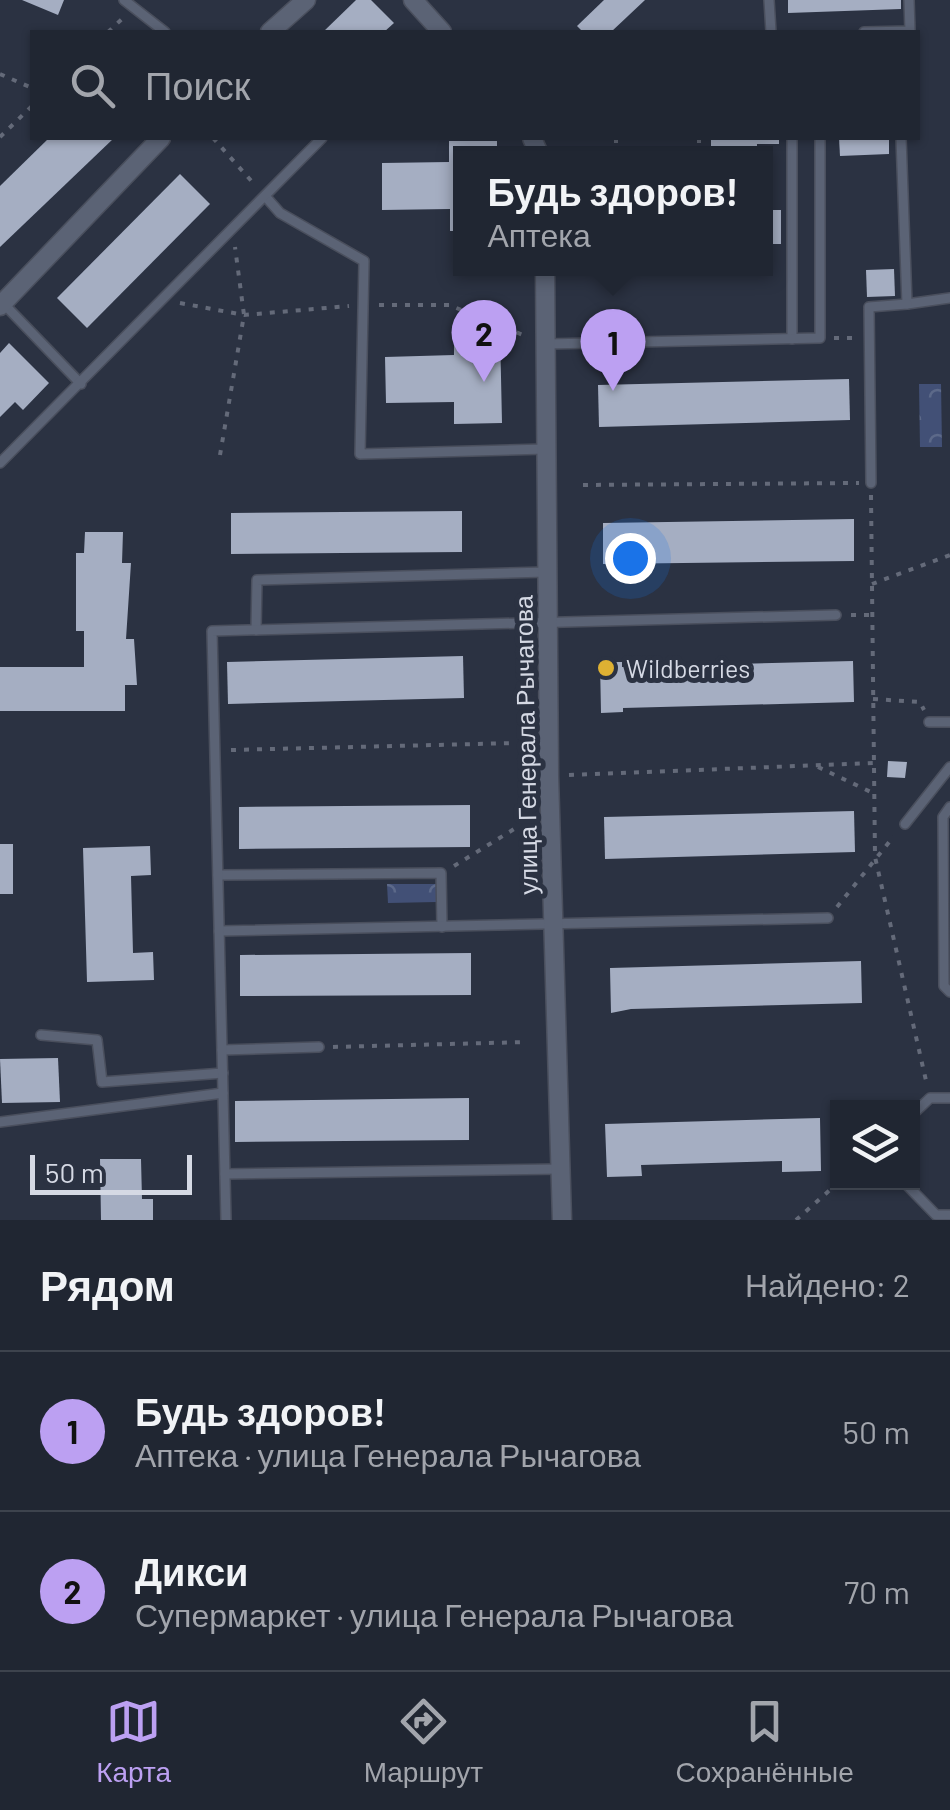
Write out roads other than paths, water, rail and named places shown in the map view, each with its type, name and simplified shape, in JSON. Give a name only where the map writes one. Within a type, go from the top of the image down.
[{"type":"street","points":[[272,30],[306,0]]},
{"type":"street","points":[[413,0],[434,29]]},
{"type":"street","points":[[2,305],[159,140]]},
{"type":"street","name":"улица Генерала Рычагова","points":[[545,276],[549,776],[562,1220]]},
{"type":"lane","points":[[124,0],[162,30]]},
{"type":"lane","points":[[769,0],[770,30]]},
{"type":"lane","points":[[909,0],[910,30]]},
{"type":"lane","points":[[0,463],[320,140]]},
{"type":"lane","points":[[792,140],[792,339]]},
{"type":"lane","points":[[546,344],[820,338],[820,140]]},
{"type":"lane","points":[[901,140],[907,304]]},
{"type":"lane","points":[[264,196],[280,214],[364,260],[360,454],[546,449]]},
{"type":"lane","points":[[871,483],[870,306],[950,298]]},
{"type":"lane","points":[[2,305],[81,384]]},
{"type":"lane","points":[[256,630],[257,580],[547,572]]},
{"type":"lane","points":[[226,1220],[212,632],[836,615]]},
{"type":"lane","points":[[929,722],[950,722]]},
{"type":"lane","points":[[905,824],[950,767]]},
{"type":"lane","points":[[950,807],[943,816],[944,986],[950,992]]},
{"type":"lane","points":[[218,875],[441,873],[442,927]]},
{"type":"lane","points":[[219,931],[828,918]]},
{"type":"lane","points":[[40,1035],[96,1040],[102,1082],[223,1073]]},
{"type":"lane","points":[[222,1050],[319,1047]]},
{"type":"lane","points":[[0,1122],[223,1093]]},
{"type":"lane","points":[[920,1107],[930,1098],[950,1098]]},
{"type":"lane","points":[[225,1174],[561,1169]]},
{"type":"lane","points":[[912,1190],[936,1216],[950,1215]]},
{"type":"place","name":"Дикси","points":[[484,382]]},
{"type":"place","name":"Будь здоров!","points":[[613,391]]},
{"type":"place","name":"Wildberries","points":[[606,668]]}]
